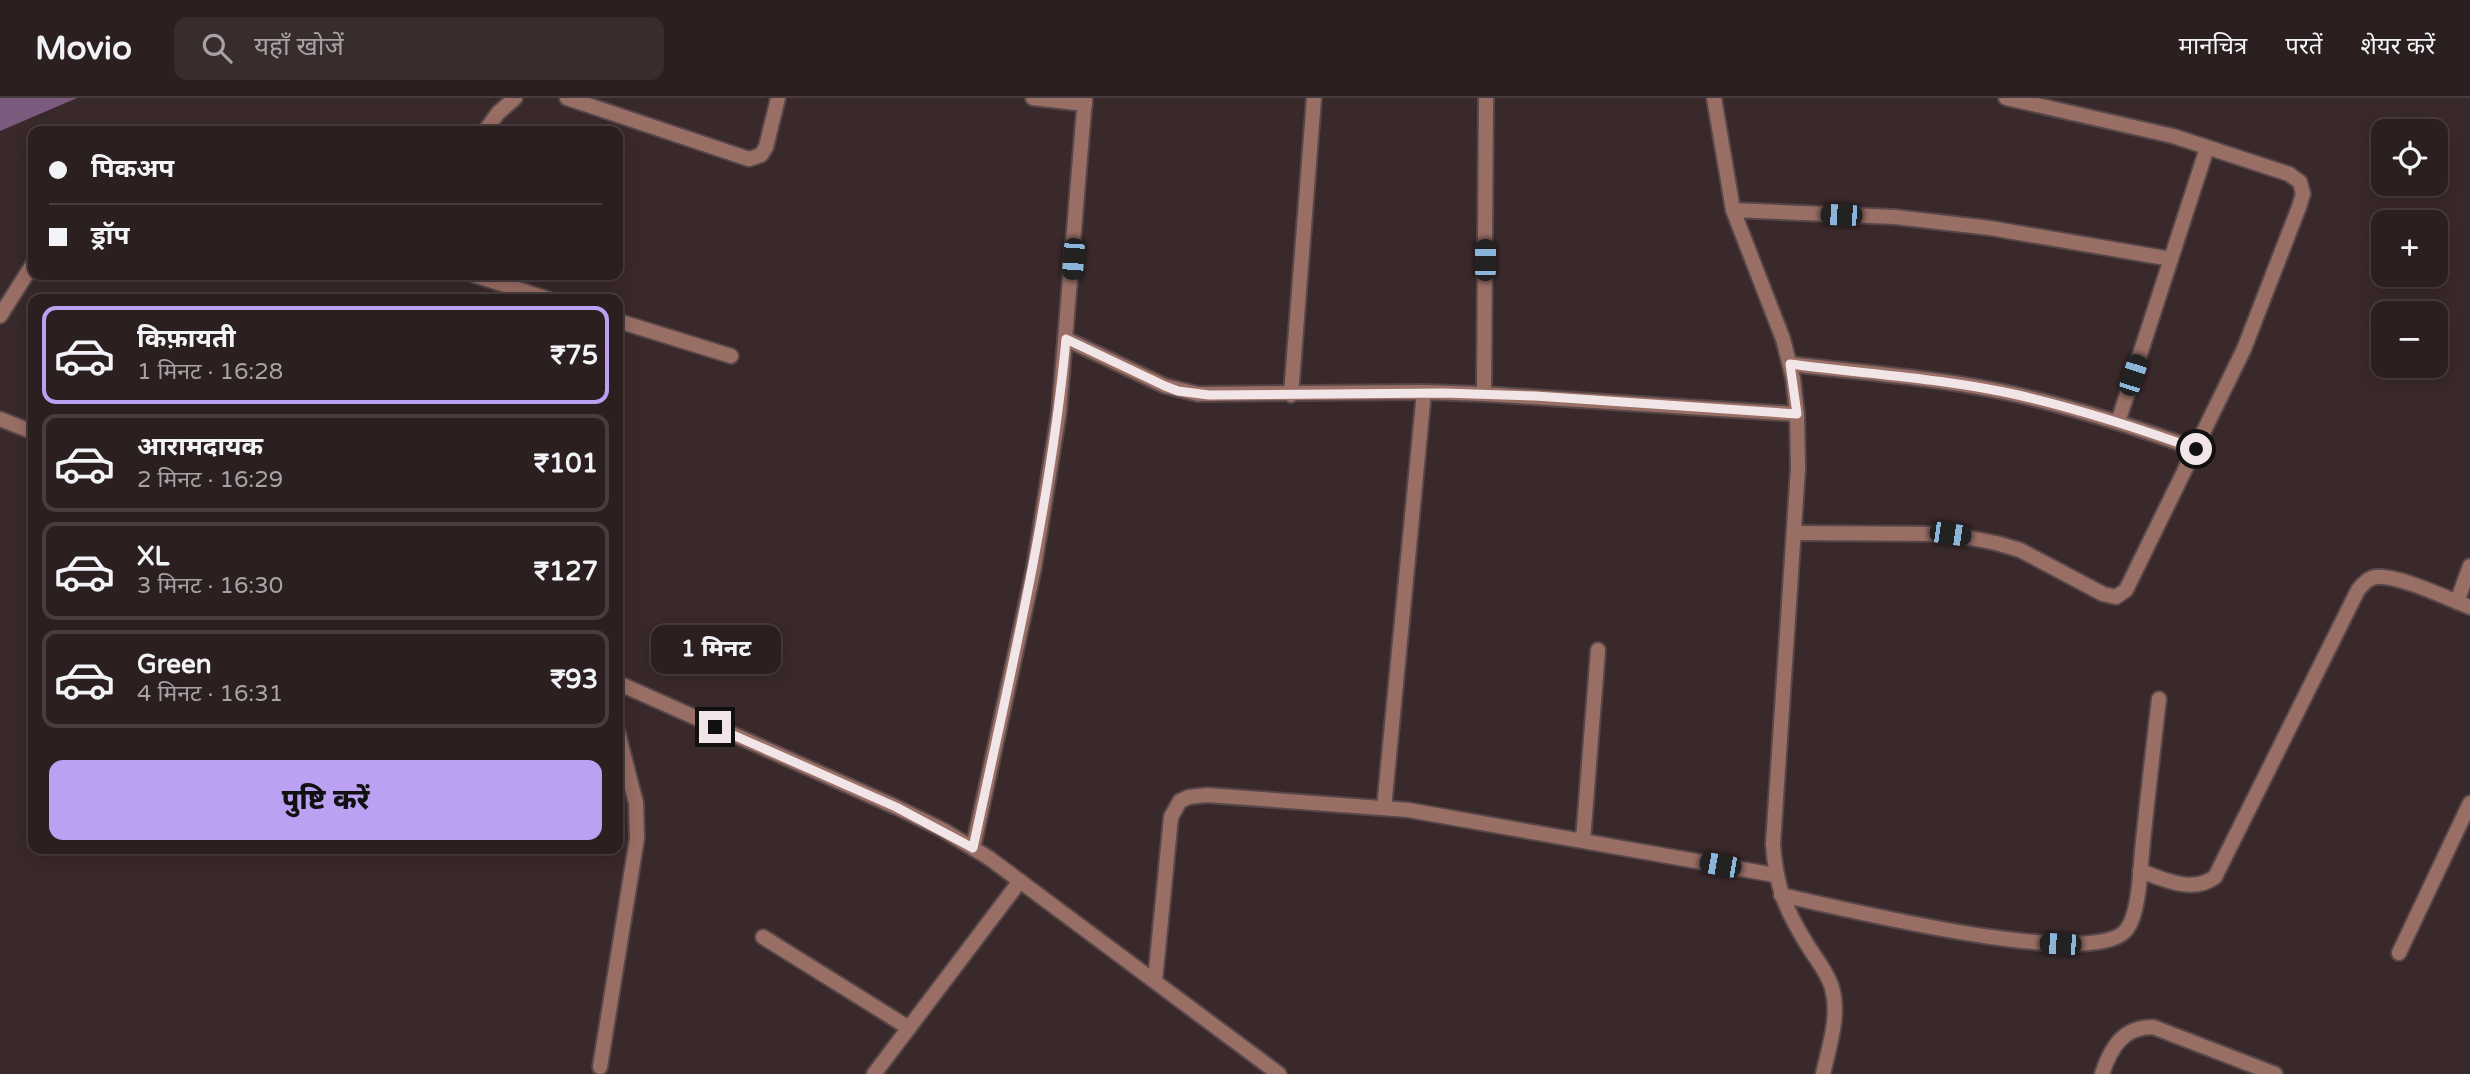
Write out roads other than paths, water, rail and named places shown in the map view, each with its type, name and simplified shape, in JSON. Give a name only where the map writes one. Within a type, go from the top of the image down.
[{"type":"street","points":[[489,126],[515,98]]},
{"type":"street","points":[[567,98],[748,159],[761,155],[766,146],[778,98]]},
{"type":"street","points":[[973,848],[1034,568],[1059,412],[1066,339],[1085,101],[1033,98]]},
{"type":"street","points":[[1291,395],[1314,98]]},
{"type":"street","points":[[1484,394],[1486,98]]},
{"type":"street","points":[[1714,98],[1733,210],[1783,339],[1790,364],[1797,414],[1798,468],[1773,844],[1780,895],[1832,987],[1835,1000],[1833,1031],[1823,1074]]},
{"type":"street","points":[[1794,533],[1950,534],[1984,540],[2020,550],[2103,594],[2116,597],[2126,590],[2196,449],[2244,349],[2303,194],[2300,183],[2289,174],[2173,136],[2006,98]]},
{"type":"street","points":[[2118,422],[2207,148]]},
{"type":"street","points":[[1733,210],[1895,217],[1990,228],[2171,259]]},
{"type":"street","points":[[0,316],[28,272]]},
{"type":"street","points":[[489,280],[533,294]]},
{"type":"street","points":[[623,323],[731,356]]},
{"type":"street","points":[[1066,339],[1178,391],[1209,395],[1424,392],[1797,414]]},
{"type":"street","points":[[1790,364],[2017,395],[2118,422],[2196,449]]},
{"type":"street","points":[[1384,808],[1424,392]]},
{"type":"street","points":[[0,419],[28,430]]},
{"type":"street","points":[[2140,871],[2189,886],[2199,886],[2215,877],[2358,590],[2364,583],[2377,577],[2394,579],[2463,605],[2470,566]]},
{"type":"street","points":[[1583,840],[1598,650]]},
{"type":"street","points":[[623,686],[896,807],[973,848],[1279,1074]]},
{"type":"street","points":[[1780,895],[1977,936],[2023,942],[2092,943],[2115,938],[2130,926],[2140,871],[2159,699]]},
{"type":"street","points":[[600,1067],[637,838],[636,803],[623,752]]},
{"type":"street","points":[[1155,981],[1171,817],[1180,801],[1189,797],[1207,795],[1408,810],[1775,874]]},
{"type":"street","points":[[2399,953],[2470,803]]},
{"type":"street","points":[[874,1074],[1020,881]]},
{"type":"street","points":[[763,937],[909,1028]]},
{"type":"street","points":[[2102,1074],[2112,1052],[2127,1032],[2138,1027],[2153,1027],[2275,1074]]}]
